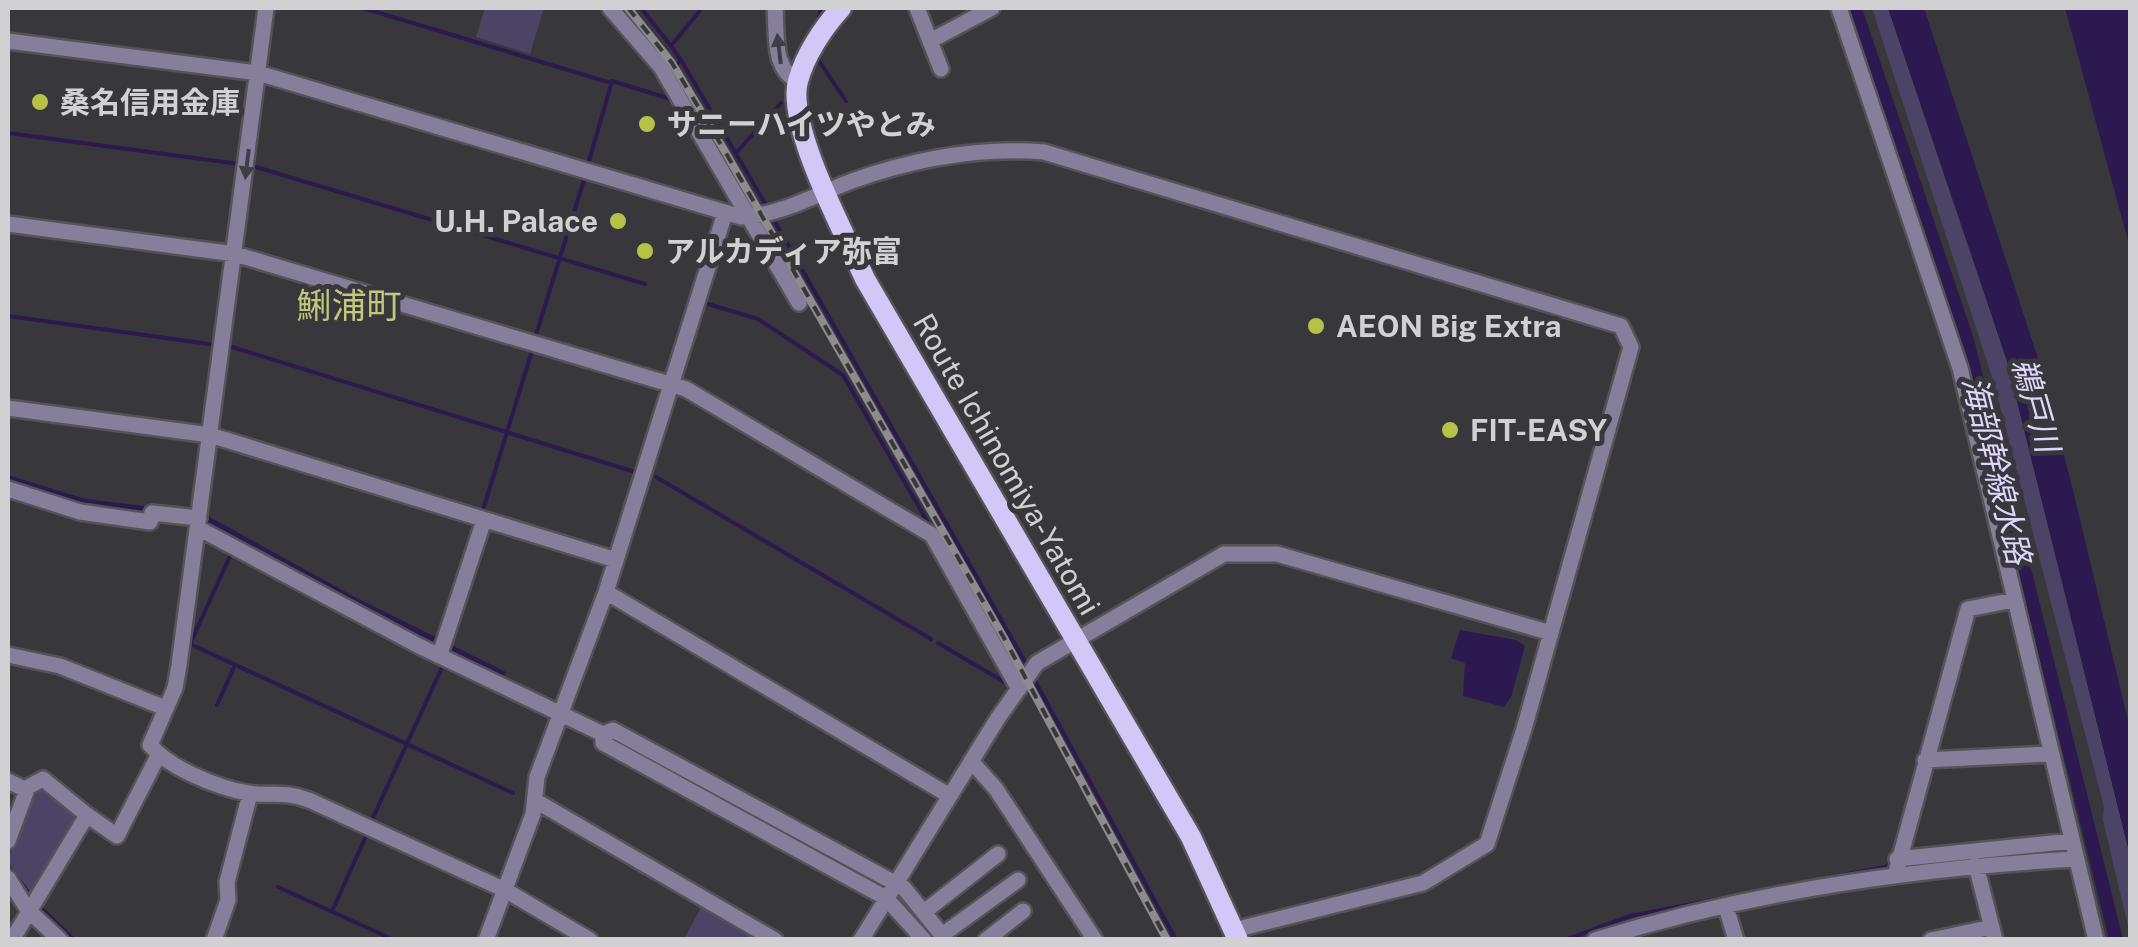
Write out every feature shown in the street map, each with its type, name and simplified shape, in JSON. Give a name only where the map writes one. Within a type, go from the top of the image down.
[{"type":"main road","points":[[798,81],[824,27],[841,8]]},
{"type":"main road","name":"Route Ichinomiya-Yatomi","points":[[798,81],[804,135],[866,279],[1191,837],[1236,935]]},
{"type":"street","points":[[266,8],[176,688],[150,746],[158,756],[250,794],[284,791],[309,800],[505,890],[590,940]]},
{"type":"street","points":[[610,8],[661,68],[799,303]]},
{"type":"street","points":[[775,8],[779,62],[786,76],[798,81]]},
{"type":"street","points":[[917,8],[941,69]]},
{"type":"street","points":[[930,40],[992,8]]},
{"type":"street","points":[[1840,8],[1960,368],[2096,940]]},
{"type":"street","points":[[8,42],[258,73],[749,217],[914,162],[984,152],[1044,152],[1627,330],[1631,347],[1552,633],[1487,844],[1477,854],[1423,883],[1236,935]]},
{"type":"street","points":[[486,940],[536,802],[536,777],[606,592],[725,212]]},
{"type":"street","points":[[8,224],[235,254],[686,389],[932,536],[1019,688]]},
{"type":"street","points":[[8,408],[210,435],[616,560]]},
{"type":"street","points":[[8,489],[111,516],[150,522],[152,512],[198,523],[603,734],[602,743],[890,891],[924,912],[944,937],[1018,880]]},
{"type":"street","points":[[442,649],[484,520]]},
{"type":"street","points":[[861,940],[971,762],[1038,663],[1224,554],[1259,551],[1552,633]]},
{"type":"street","points":[[606,592],[950,796]]},
{"type":"street","points":[[1896,867],[1968,610],[2014,600]]},
{"type":"street","points":[[8,656],[68,669],[165,708]]},
{"type":"street","points":[[1925,760],[2050,754]]},
{"type":"street","points":[[8,842],[26,790],[48,781],[117,836],[158,756]]},
{"type":"street","points":[[971,762],[996,788],[1094,940]]},
{"type":"street","points":[[8,781],[26,790]]},
{"type":"street","points":[[214,940],[228,900],[228,882],[250,794]]},
{"type":"street","points":[[536,802],[775,940]]},
{"type":"street","points":[[12,940],[88,815]]},
{"type":"street","points":[[1596,940],[1635,934],[1726,907],[1896,867],[2072,841]]},
{"type":"street","points":[[924,912],[998,854]]},
{"type":"street","points":[[1896,867],[2076,859]]},
{"type":"street","points":[[1931,940],[1993,933],[1976,864]]},
{"type":"street","points":[[8,878],[28,910],[60,940]]},
{"type":"street","points":[[890,891],[924,940]]},
{"type":"street","points":[[1726,907],[1736,940]]},
{"type":"street","points":[[986,940],[1024,911]]},
{"type":"shaded area","points":[[485,8],[544,8],[530,54],[476,37]]},
{"type":"shaded area","points":[[1872,8],[1888,8],[2007,361],[2130,856],[2130,935],[2103,820],[2104,807],[1994,383]]},
{"type":"shaded area","points":[[46,788],[76,817],[31,894],[8,861],[28,800],[34,792]]},
{"type":"shaded area","points":[[704,902],[757,932],[753,939],[684,939]]},
{"type":"water","name":"海部幹線水路","points":[[1848,8],[1862,8],[1974,339],[2123,939],[2109,939],[1969,375]]},
{"type":"water","name":"鵜戸川","points":[[1888,8],[1924,8],[2041,368],[2130,729],[2130,856],[2007,361]]},
{"type":"water","points":[[2065,8],[2130,8],[2130,248]]},
{"type":"water","points":[[8,475],[85,499],[144,506],[143,517],[81,508],[8,485]]},
{"type":"water","points":[[208,516],[353,596],[506,672],[503,678],[385,624],[207,525]]},
{"type":"water","points":[[1460,630],[1516,640],[1525,646],[1511,697],[1504,707],[1463,696],[1465,663],[1451,658]]},
{"type":"water","points":[[614,735],[899,892],[939,939],[929,939],[895,899],[610,742]]},
{"type":"waterway","points":[[363,8],[611,83]]},
{"type":"waterway","points":[[641,8],[671,46]]},
{"type":"waterway","points":[[672,71],[681,60],[671,46],[702,8]]},
{"type":"waterway","points":[[819,17],[821,8]]},
{"type":"waterway","points":[[681,60],[766,205]]},
{"type":"waterway","points":[[819,61],[846,101]]},
{"type":"waterway","points":[[589,161],[612,81],[674,100]]},
{"type":"waterway","points":[[736,153],[781,103]]},
{"type":"waterway","points":[[8,133],[239,164]]},
{"type":"waterway","points":[[253,166],[645,284]]},
{"type":"waterway","points":[[535,338],[584,180]]},
{"type":"waterway","points":[[775,222],[1025,662]]},
{"type":"waterway","points":[[708,304],[758,319],[843,375],[931,528]]},
{"type":"waterway","points":[[8,316],[216,345]]},
{"type":"waterway","points":[[229,346],[635,472]]},
{"type":"waterway","points":[[482,513],[532,351]]},
{"type":"waterway","points":[[656,477],[931,639]]},
{"type":"waterway","points":[[231,554],[190,644],[513,793]]},
{"type":"waterway","points":[[938,643],[1006,683]]},
{"type":"waterway","points":[[371,822],[444,663]]},
{"type":"waterway","points":[[217,705],[235,665]]},
{"type":"waterway","points":[[1035,681],[1176,940]]},
{"type":"waterway","points":[[332,911],[367,834]]},
{"type":"waterway","points":[[2009,855],[2059,852]]},
{"type":"waterway","points":[[1565,940],[1630,916],[1895,865]]},
{"type":"waterway","points":[[13,872],[27,891]]},
{"type":"waterway","points":[[278,887],[394,940]]},
{"type":"waterway","points":[[40,907],[71,937]]},
{"type":"railway","points":[[628,8],[672,63],[723,148],[1004,638],[1167,940]]},
{"type":"place","name":"桑名信用金庫","points":[[40,102]]},
{"type":"place","name":"サニーハイツやとみ","points":[[647,124]]},
{"type":"place","name":"U.H. Palace","points":[[618,221]]},
{"type":"place","name":"アルカディア弥富","points":[[645,251]]},
{"type":"place","name":"AEON Big Extra","points":[[1316,326]]},
{"type":"place","name":"FIT-EASY","points":[[1450,430]]},
{"type":"district","name":"鯏浦町","points":[[349,305]]}]
